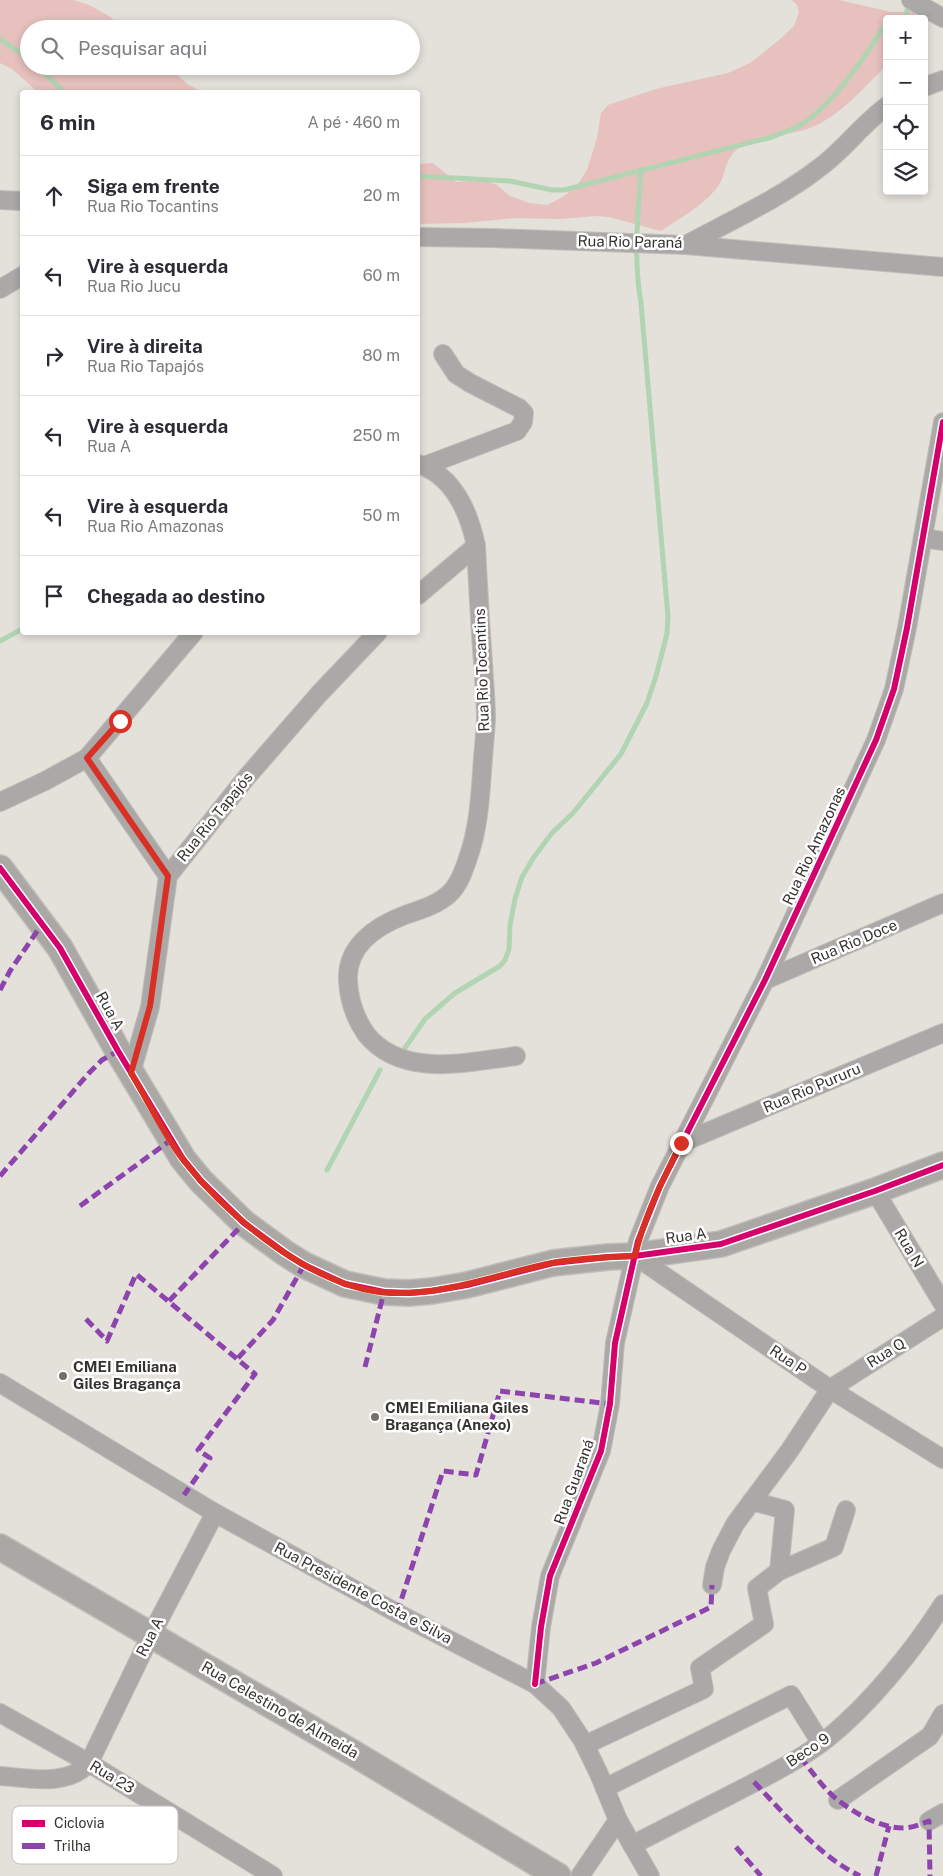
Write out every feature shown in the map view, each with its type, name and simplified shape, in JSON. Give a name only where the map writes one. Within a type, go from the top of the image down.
[{"type":"street","points":[[911,0],[943,18]]},
{"type":"street","points":[[928,86],[943,80]]},
{"type":"street","name":"Rua Rio Paraná","points":[[420,237],[686,245],[785,191],[818,170],[833,158],[875,114],[883,109]]},
{"type":"street","points":[[0,200],[20,201]]},
{"type":"street","points":[[686,245],[943,267]]},
{"type":"street","points":[[0,289],[20,277]]},
{"type":"street","points":[[421,465],[517,431],[523,422],[524,414],[519,408],[456,374],[443,354]]},
{"type":"street","name":"Rua Rio Amazonas","points":[[635,1256],[646,1216],[660,1186],[765,980],[876,740],[894,689],[908,628],[943,422]]},
{"type":"street","name":"Rua Rio Tocantins","points":[[421,465],[442,478],[454,490],[463,504],[471,523],[476,546],[486,718],[479,812],[469,857],[460,879],[449,895],[426,908],[378,928],[364,938],[354,951],[350,964],[348,978],[349,994],[358,1023],[370,1038],[382,1048],[398,1057],[414,1062],[447,1065],[516,1056]]},
{"type":"street","points":[[923,538],[943,541]]},
{"type":"street","points":[[420,593],[476,546]]},
{"type":"street","points":[[0,802],[45,781],[87,758],[191,635]]},
{"type":"street","name":"Rua Rio Tapajós","points":[[131,1073],[150,1006],[168,876],[252,771],[319,694],[375,635]]},
{"type":"street","points":[[87,758],[168,876]]},
{"type":"street","name":"Rua A","points":[[0,868],[60,948],[183,1160],[244,1223],[304,1265],[345,1284],[384,1292],[409,1293],[432,1291],[553,1263],[635,1256],[721,1244],[875,1192],[943,1166]]},
{"type":"street","name":"Rua Rio Doce","points":[[765,980],[943,903]]},
{"type":"street","name":"Rua Rio Pururu","points":[[681,1143],[943,1032]]},
{"type":"street","name":"Rua N","points":[[875,1192],[943,1304]]},
{"type":"street","name":"Rua P","points":[[635,1256],[830,1388],[943,1459]]},
{"type":"street","name":"Rua Guaraná","points":[[534,1684],[550,1576],[601,1451],[610,1404],[615,1343],[635,1256]]},
{"type":"street","name":"Rua Q","points":[[830,1388],[943,1317]]},
{"type":"street","name":"Rua Presidente Costa e Silva","points":[[0,1383],[215,1513],[397,1613],[534,1684],[561,1708],[585,1745],[618,1820],[650,1876]]},
{"type":"street","points":[[712,1585],[715,1567],[721,1551],[735,1524],[790,1450],[830,1388]]},
{"type":"street","points":[[752,1501],[785,1510],[779,1571]]},
{"type":"street","points":[[585,1745],[704,1689],[700,1668],[764,1624],[757,1588],[779,1571],[834,1547],[846,1510]]},
{"type":"street","name":"Rua A","points":[[89,1763],[151,1635],[215,1513]]},
{"type":"street","name":"Rua Celestino de Almeida","points":[[0,1548],[353,1753],[558,1876]]},
{"type":"street","name":"Beco 9","points":[[632,1845],[754,1782],[800,1757],[821,1743],[854,1714],[886,1680],[929,1626],[943,1604]]},
{"type":"street","points":[[605,1788],[790,1695],[821,1743]]},
{"type":"street","name":"Rua 23","points":[[0,1713],[89,1763],[159,1806]]},
{"type":"street","points":[[838,1800],[930,1736],[943,1714]]},
{"type":"street","points":[[0,1776],[42,1779],[64,1778],[82,1771],[89,1763]]},
{"type":"street","name":"Rua 23","points":[[178,1818],[273,1876]]},
{"type":"street","points":[[580,1876],[618,1820]]},
{"type":"shaded area","points":[[0,0],[73,0],[89,5],[114,20],[20,20],[20,75],[178,75],[187,84],[198,90],[36,90],[12,69],[0,63]]},
{"type":"shaded area","points":[[792,0],[839,0],[891,12],[914,12],[916,15],[883,15],[883,69],[842,109],[821,123],[802,131],[757,139],[740,147],[734,152],[727,163],[720,184],[710,195],[690,212],[661,231],[609,217],[596,216],[559,219],[516,218],[464,223],[420,224],[420,164],[433,163],[456,182],[484,180],[497,185],[510,196],[529,203],[547,205],[563,197],[578,184],[587,170],[597,138],[601,113],[608,105],[656,89],[728,73],[750,63],[794,26],[799,13],[797,5]]},
{"type":"waterway","points":[[906,15],[909,1]]},
{"type":"waterway","points":[[420,176],[510,181],[552,190],[564,190],[772,137],[801,125],[826,104],[849,78],[883,27]]},
{"type":"waterway","points":[[0,39],[20,53]]},
{"type":"waterway","points":[[46,75],[62,90]]},
{"type":"waterway","points":[[405,1048],[425,1019],[455,993],[500,966],[505,960],[509,949],[510,925],[515,899],[522,877],[552,833],[573,813],[621,754],[647,703],[656,676],[667,634],[668,617],[637,270],[641,170]]},
{"type":"waterway","points":[[0,641],[20,630]]},
{"type":"waterway","points":[[327,1170],[380,1070]]},
{"type":"marked path","points":[[0,990],[10,971],[42,924]]},
{"type":"marked path","points":[[0,1176],[89,1073],[102,1060],[118,1051]]},
{"type":"marked path","points":[[80,1206],[171,1140]]},
{"type":"marked path","points":[[169,1301],[244,1223]]},
{"type":"marked path","points":[[238,1358],[273,1320],[304,1265]]},
{"type":"marked path","points":[[86,1319],[107,1341],[136,1274],[255,1374],[198,1450],[210,1458],[184,1495]]},
{"type":"marked path","points":[[365,1367],[384,1292]]},
{"type":"marked path","points":[[397,1613],[443,1471],[476,1475],[500,1391],[610,1404]]},
{"type":"marked path","points":[[535,1684],[596,1663],[711,1607],[712,1585]]},
{"type":"marked path","points":[[800,1757],[834,1797],[853,1811],[869,1819],[886,1826],[903,1828],[913,1827],[929,1821],[930,1876]]},
{"type":"marked path","points":[[754,1782],[816,1846],[844,1867],[860,1876]]},
{"type":"marked path","points":[[876,1876],[889,1826]]},
{"type":"marked path","points":[[736,1847],[761,1876]]},
{"type":"cycle path","points":[[535,1684],[541,1627],[550,1576],[601,1451],[610,1404],[615,1343],[638,1241],[660,1186],[765,980],[876,740],[894,689],[907,628],[943,422]]},
{"type":"cycle path","points":[[0,868],[60,948],[118,1051],[183,1159],[201,1181],[244,1223],[285,1253],[304,1265],[345,1284],[384,1292],[409,1293],[432,1291],[467,1285],[553,1263],[635,1256],[721,1244],[875,1191],[943,1165]]},
{"type":"place","name":"CMEI Emiliana Giles Bragança","points":[[63,1376]]},
{"type":"place","name":"CMEI Emiliana Giles Bragança (Anexo)","points":[[375,1417]]},
{"type":"route","points":[[120,721],[87,758],[168,876],[150,1006],[131,1073],[183,1160],[201,1181],[244,1223],[304,1265],[345,1284],[384,1292],[409,1293],[432,1291],[553,1263],[635,1256],[646,1216],[681,1143]]}]
